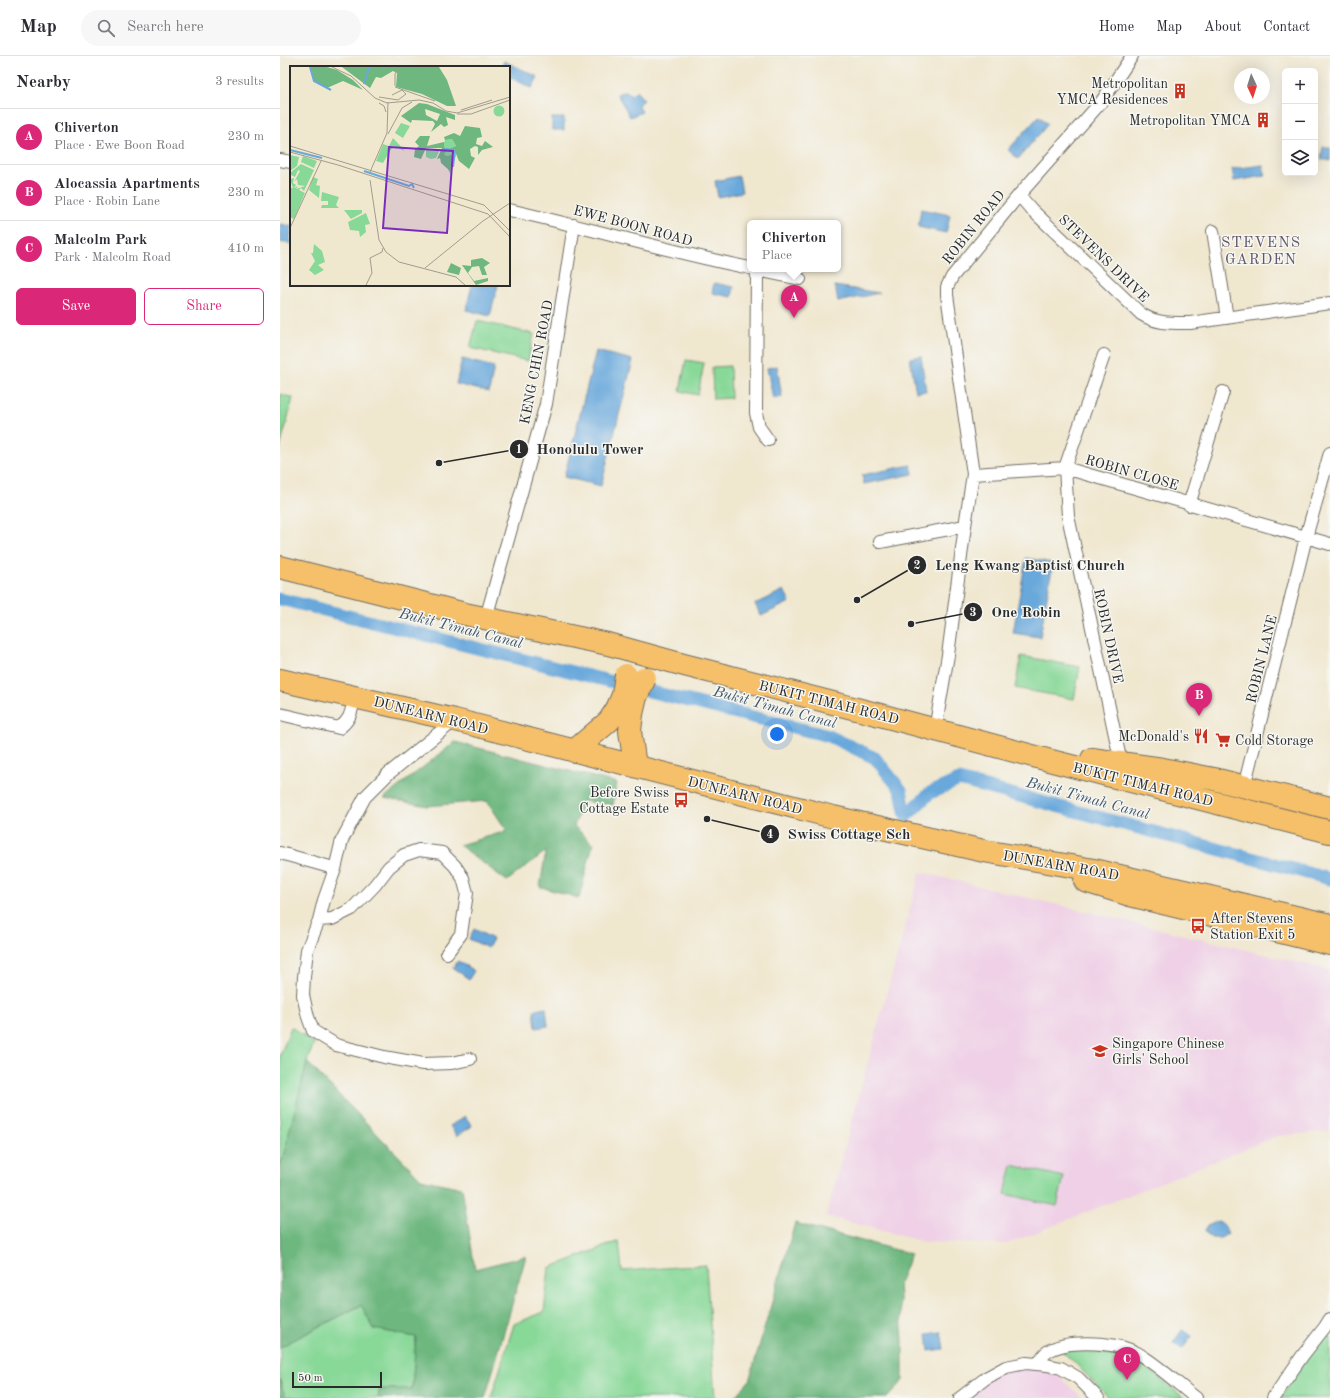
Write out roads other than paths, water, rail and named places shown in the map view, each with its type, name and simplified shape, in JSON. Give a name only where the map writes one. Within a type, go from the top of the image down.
[{"type":"highway","name":"BUKIT TIMAH ROAD","points":[[280,567],[486,618],[608,644],[1044,759],[1330,832]]},
{"type":"highway","points":[[608,644],[619,656],[624,667],[636,677]]},
{"type":"highway","points":[[636,677],[664,668],[684,665]]},
{"type":"highway","points":[[574,751],[609,721],[625,712],[636,696],[636,677]]},
{"type":"highway","name":"DUNEARN ROAD","points":[[280,680],[455,720],[833,817],[984,851],[1094,870],[1330,925]]},
{"type":"highway","points":[[625,712],[630,731],[635,766]]},
{"type":"highway","points":[[1044,759],[1066,755],[1171,771],[1330,808]]},
{"type":"highway","points":[[984,851],[1130,895],[1330,944]]},
{"type":"street","name":"ROBIN ROAD","points":[[935,730],[948,654],[973,474],[947,295],[948,287],[952,277],[1019,195],[1102,101],[1132,56]]},
{"type":"street","points":[[280,160],[290,162]]},
{"type":"street","name":"STEVENS DRIVE","points":[[1019,195],[1031,209],[1141,314],[1153,321],[1190,323],[1330,303]]},
{"type":"street","name":"EWE BOON ROAD","points":[[510,210],[574,225],[697,258],[747,268]]},
{"type":"street","name":"KENG CHIN ROAD","points":[[486,618],[546,404],[574,225]]},
{"type":"street","points":[[1213,231],[1227,318]]},
{"type":"street","points":[[754,272],[756,413],[759,427],[768,440]]},
{"type":"street","name":"EWE BOON ROAD","points":[[768,272],[800,279]]},
{"type":"street","name":"ROBIN CLOSE","points":[[1065,468],[1104,355]]},
{"type":"street","name":"ROBIN CLOSE","points":[[1189,505],[1223,392]]},
{"type":"street","points":[[1306,538],[1330,453]]},
{"type":"street","name":"ROBIN CLOSE","points":[[973,474],[1065,468],[1189,505],[1330,544]]},
{"type":"street","name":"ROBIN DRIVE","points":[[1065,468],[1068,516],[1121,763]]},
{"type":"street","points":[[880,542],[965,526]]},
{"type":"street","name":"ROBIN LANE","points":[[1244,787],[1306,538]]},
{"type":"street","points":[[280,714],[339,728],[350,716],[355,696]]},
{"type":"street","points":[[455,720],[388,774],[365,797],[342,840],[335,869],[324,900],[319,920],[307,950],[304,995],[308,1017],[313,1031],[336,1045],[356,1051],[423,1064],[452,1063],[470,1059]]},
{"type":"street","points":[[319,920],[332,919],[352,909],[375,885],[389,867],[404,855],[419,850],[442,854],[455,866],[463,878],[467,893],[461,934],[447,952]]},
{"type":"street","points":[[280,853],[330,867]]},
{"type":"street","points":[[1273,1398],[1330,1318]]},
{"type":"street","points":[[1038,1364],[1046,1353],[1058,1346],[1085,1343],[1116,1346],[1141,1355],[1196,1398]]},
{"type":"street","points":[[960,1398],[986,1378],[1006,1367],[1026,1363],[1061,1368],[1078,1378],[1098,1398]]},
{"type":"water","points":[[504,61],[538,77],[532,88],[510,77],[510,66],[502,66]]},
{"type":"water","points":[[626,91],[632,95],[636,91],[644,100],[638,105],[642,112],[630,117],[617,94]]},
{"type":"water","points":[[1039,116],[1048,124],[1018,159],[1008,150]]},
{"type":"water","points":[[552,118],[564,118],[564,130],[552,130]]},
{"type":"water","points":[[1323,146],[1330,148],[1330,161],[1321,159]]},
{"type":"water","points":[[1263,165],[1265,176],[1234,181],[1232,169]]},
{"type":"water","points":[[739,176],[742,192],[718,197],[715,181]]},
{"type":"water","points":[[921,209],[950,215],[946,233],[918,227]]},
{"type":"water","points":[[280,224],[290,226],[290,244],[280,242]]},
{"type":"water","points":[[714,283],[734,287],[732,297],[712,293]]},
{"type":"water","points":[[472,286],[498,286],[490,316],[466,310]]},
{"type":"water","points":[[835,286],[879,293],[838,302]]},
{"type":"water","points":[[596,351],[633,360],[601,486],[564,477]]},
{"type":"water","points":[[921,356],[926,391],[916,392],[910,358]]},
{"type":"water","points":[[462,359],[494,367],[489,392],[456,384]]},
{"type":"water","points":[[777,366],[782,397],[773,399],[767,368]]},
{"type":"water","points":[[911,465],[913,474],[864,484],[862,475]]},
{"type":"water","points":[[1026,558],[1053,563],[1040,637],[1013,633]]},
{"type":"water","points":[[784,590],[790,602],[761,616],[755,604]]},
{"type":"water","points":[[474,929],[493,939],[488,948],[469,939]]},
{"type":"water","points":[[458,961],[474,971],[469,979],[453,968]]},
{"type":"water","points":[[546,1008],[548,1026],[536,1028],[534,1010]]},
{"type":"water","points":[[465,1116],[472,1126],[457,1136],[450,1126]]},
{"type":"water","points":[[1218,1221],[1222,1223],[1227,1234],[1221,1238],[1212,1238],[1207,1235],[1205,1230],[1209,1224]]},
{"type":"water","points":[[1182,1330],[1192,1336],[1182,1349],[1173,1343]]},
{"type":"water","points":[[941,1332],[944,1349],[929,1351],[927,1334]]},
{"type":"waterway","name":"Bukit Timah Canal","points":[[280,599],[829,736],[875,758],[901,790],[906,816]]},
{"type":"waterway","name":"Bukit Timah Canal","points":[[906,816],[930,793],[959,780],[1330,879]]},
{"type":"place","name":"Metropolitan YMCA Residences","points":[[1180,91]]},
{"type":"place","name":"Metropolitan YMCA","points":[[1263,120]]},
{"type":"place","name":"Chiverton","points":[[794,318]]},
{"type":"place","name":"Honolulu Tower","points":[[439,463]]},
{"type":"place","name":"Leng Kwang Baptist Church","points":[[857,600]]},
{"type":"place","name":"One Robin","points":[[911,624]]},
{"type":"place","name":"Alocassia Apartments","points":[[1199,716]]},
{"type":"place","name":"McDonald's","points":[[1201,736]]},
{"type":"place","name":"Cold Storage","points":[[1223,740]]},
{"type":"place","name":"Before Swiss Cottage Estate","points":[[681,800]]},
{"type":"place","name":"Swiss Cottage Sch","points":[[707,819]]},
{"type":"place","name":"After Stevens Station Exit 5","points":[[1198,926]]},
{"type":"place","name":"Singapore Chinese Girls' School","points":[[1100,1051]]},
{"type":"place","name":"Malcolm Park","points":[[1127,1380]]},
{"type":"district","name":"STEVENS GARDEN","points":[[1261,250]]}]
